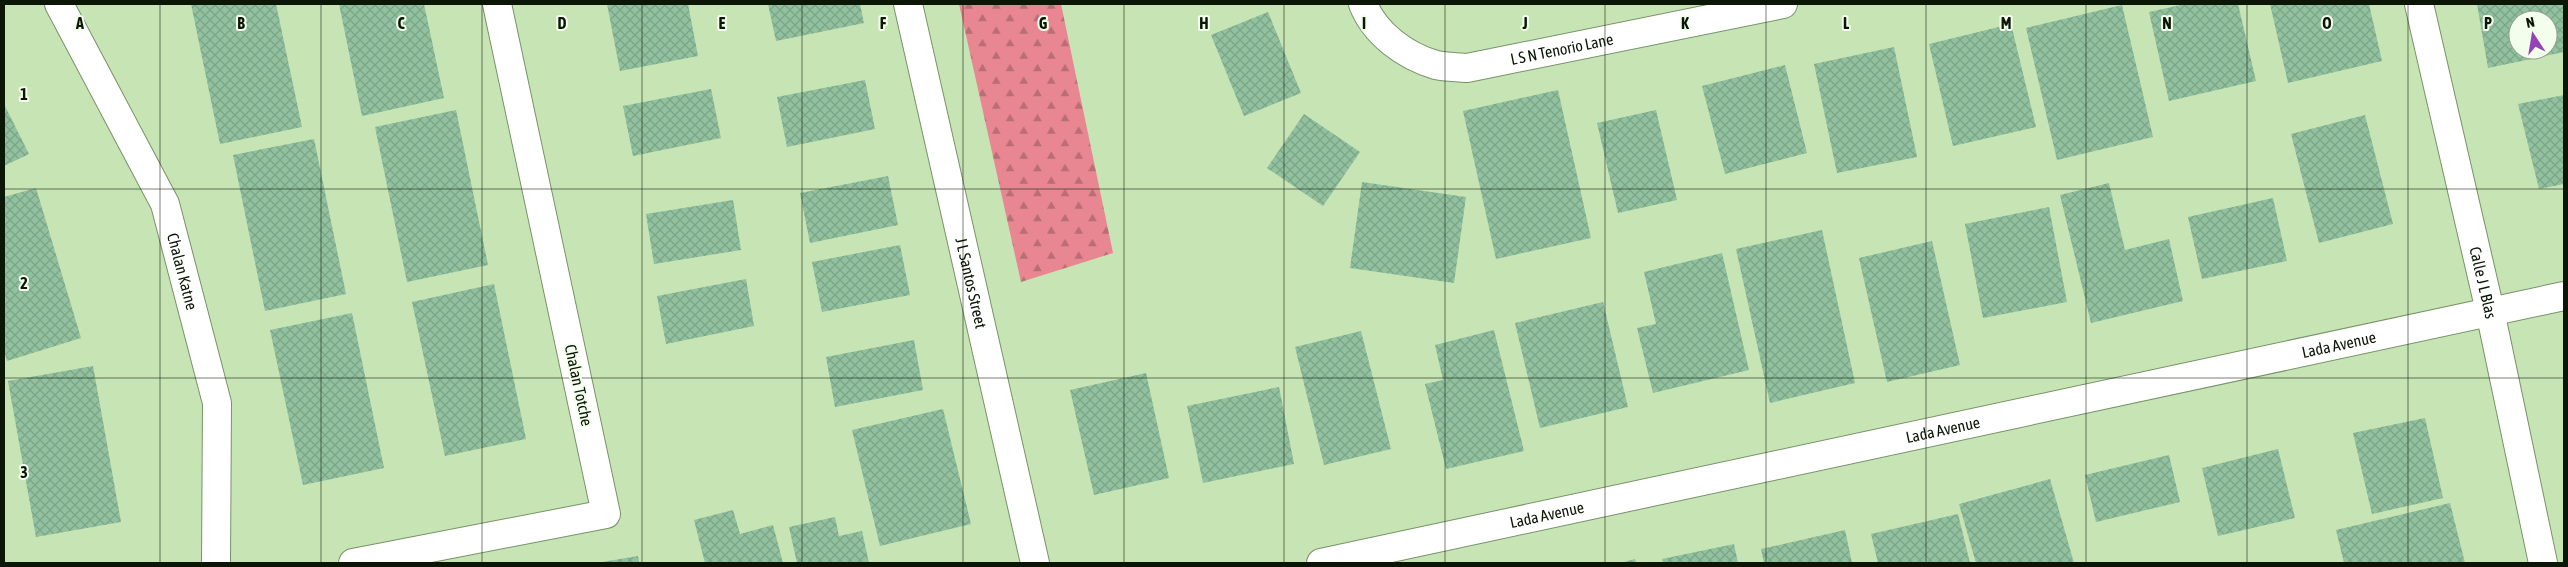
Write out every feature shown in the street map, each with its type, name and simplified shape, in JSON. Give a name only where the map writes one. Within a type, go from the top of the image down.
[{"type":"street","name":"Chalan Katne","points":[[59,4],[165,204],[217,403],[216,563]]},
{"type":"street","name":"Chalan Totche","points":[[353,563],[606,514],[498,4]]},
{"type":"street","name":"J L Santos Street","points":[[908,4],[1035,563]]},
{"type":"street","name":"L S N Tenorio Lane","points":[[1363,4],[1366,12],[1384,36],[1408,54],[1437,65],[1467,68],[1783,4]]},
{"type":"street","name":"Calle J L Blas","points":[[2419,4],[2490,311],[2543,563]]},
{"type":"street","name":"Lada Avenue","points":[[1322,563],[2564,296]]},
{"type":"green space","points":[[959,4],[1061,4],[1113,253],[1021,282]]},
{"type":"building","points":[[191,4],[276,4],[302,127],[220,144]]},
{"type":"building","points":[[339,4],[424,4],[444,98],[362,116]]},
{"type":"building","points":[[607,4],[688,4],[698,56],[620,71]]},
{"type":"building","points":[[768,4],[860,4],[864,23],[776,41]]},
{"type":"building","points":[[2185,4],[2238,4],[2256,81],[2169,101],[2149,12]]},
{"type":"building","points":[[2270,4],[2369,4],[2382,61],[2288,83]]},
{"type":"building","points":[[2477,4],[2564,4],[2564,52],[2558,53],[2558,10],[2508,10],[2508,60],[2526,60],[2488,68]]},
{"type":"building","points":[[2122,5],[2153,137],[2057,160],[2026,28]]},
{"type":"building","points":[[1268,12],[1301,93],[1244,116],[1211,35]]},
{"type":"building","points":[[2011,24],[2036,127],[1953,146],[1929,44]]},
{"type":"building","points":[[1894,47],[1917,157],[1837,173],[1814,64]]},
{"type":"building","points":[[1785,65],[1807,153],[1725,174],[1702,86]]},
{"type":"building","points":[[865,80],[875,129],[787,147],[777,97]]},
{"type":"building","points":[[711,89],[721,138],[633,156],[623,106]]},
{"type":"building","points":[[1558,90],[1591,238],[1496,259],[1463,111]]},
{"type":"building","points":[[2564,95],[2564,184],[2539,189],[2518,104]]},
{"type":"building","points":[[4,104],[29,154],[4,166]]},
{"type":"building","points":[[456,110],[488,265],[407,282],[375,127]]},
{"type":"building","points":[[1656,110],[1677,200],[1618,213],[1597,123]]},
{"type":"building","points":[[1304,114],[1360,152],[1323,206],[1267,168]]},
{"type":"building","points":[[2365,115],[2393,224],[2319,243],[2291,134]]},
{"type":"building","points":[[314,139],[346,294],[265,311],[233,155]]},
{"type":"building","points":[[888,176],[898,225],[810,243],[800,193]]},
{"type":"building","points":[[1362,182],[1466,197],[1454,283],[1350,268]]},
{"type":"building","points":[[2109,183],[2125,250],[2169,239],[2183,301],[2091,323],[2060,195]]},
{"type":"building","points":[[36,188],[81,338],[7,361],[4,351],[4,197]]},
{"type":"building","points":[[2273,198],[2287,261],[2202,279],[2188,217]]},
{"type":"building","points":[[733,200],[741,250],[654,264],[646,214]]},
{"type":"building","points":[[2049,207],[2067,302],[1983,318],[1965,224]]},
{"type":"building","points":[[1822,230],[1855,383],[1770,403],[1736,249]]},
{"type":"building","points":[[1932,241],[1960,365],[1887,382],[1859,258]]},
{"type":"building","points":[[900,245],[910,295],[822,312],[812,262]]},
{"type":"building","points":[[1722,253],[1749,370],[1653,393],[1637,328],[1656,324],[1644,272]]},
{"type":"building","points":[[746,279],[754,326],[666,344],[657,296]]},
{"type":"building","points":[[494,284],[526,439],[445,456],[412,302]]},
{"type":"building","points":[[1603,302],[1628,407],[1540,428],[1515,323]]},
{"type":"building","points":[[352,313],[384,468],[303,485],[270,330]]},
{"type":"building","points":[[1494,330],[1524,451],[1446,469],[1425,384],[1443,380],[1435,345]]},
{"type":"building","points":[[1361,331],[1391,449],[1324,465],[1295,347]]},
{"type":"building","points":[[914,340],[923,390],[835,407],[826,357]]},
{"type":"building","points":[[93,366],[121,522],[36,537],[8,381]]},
{"type":"building","points":[[1146,373],[1169,478],[1094,495],[1070,390]]},
{"type":"building","points":[[1279,387],[1294,464],[1203,483],[1187,406]]},
{"type":"building","points":[[943,409],[971,524],[880,546],[852,430]]},
{"type":"building","points":[[2425,418],[2443,498],[2372,514],[2353,433]]},
{"type":"building","points":[[2278,449],[2295,518],[2218,536],[2202,468]]},
{"type":"building","points":[[2169,455],[2180,502],[2096,522],[2085,475]]},
{"type":"building","points":[[2050,479],[2074,563],[1976,563],[1959,504]]},
{"type":"building","points":[[2450,503],[2465,563],[2344,563],[2336,530]]},
{"type":"building","points":[[733,510],[740,534],[773,525],[783,563],[705,563],[694,520]]},
{"type":"building","points":[[1958,514],[1970,563],[1878,563],[1871,534]]},
{"type":"building","points":[[835,517],[839,536],[862,531],[869,563],[797,563],[789,527]]},
{"type":"building","points":[[1845,530],[1852,563],[1764,563],[1761,549]]},
{"type":"building","points":[[1734,544],[1738,563],[1663,563],[1662,559]]},
{"type":"building","points":[[638,556],[639,563],[602,563],[602,562]]},
{"type":"building","points":[[1635,559],[1636,563],[1620,563]]}]
